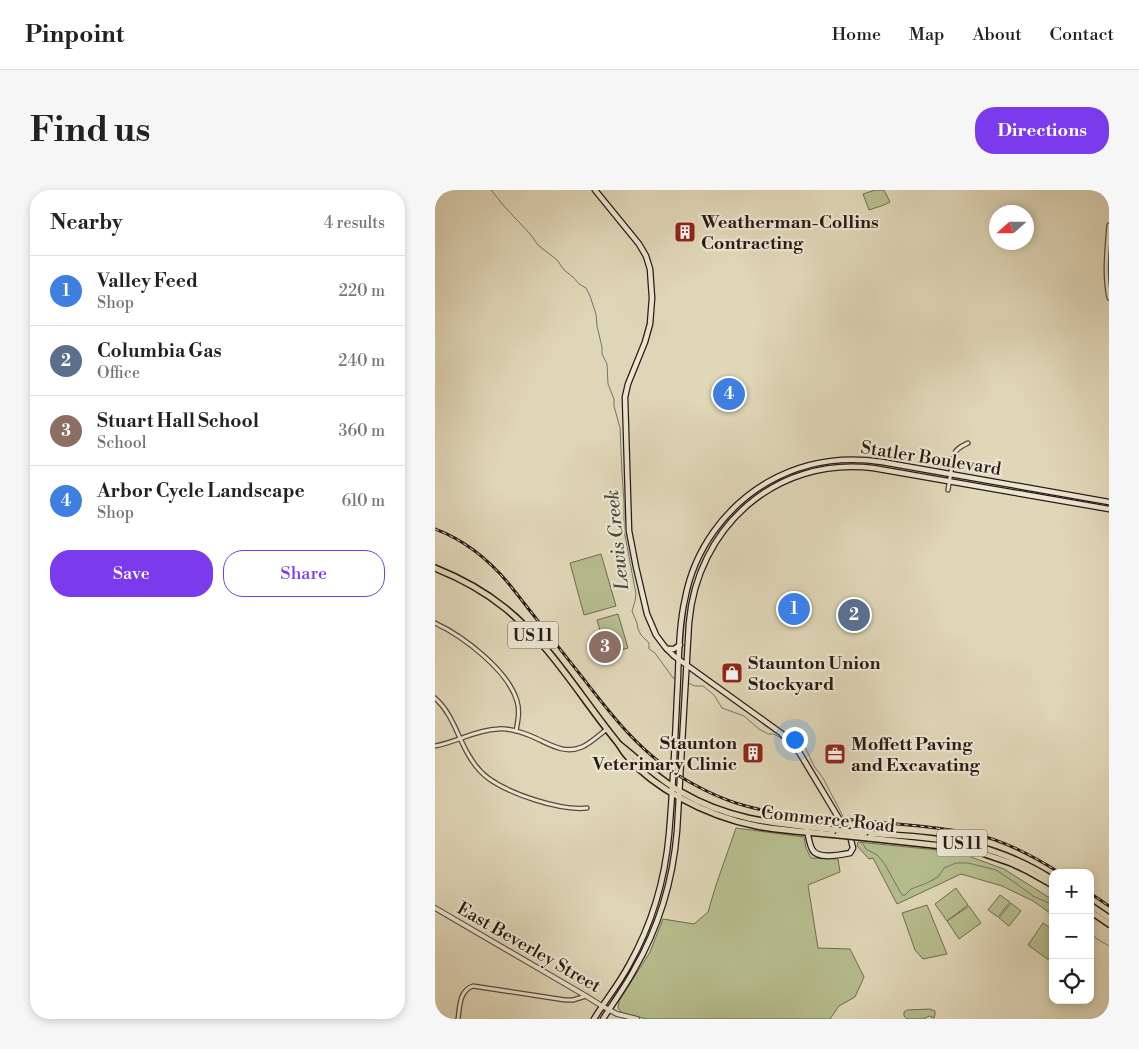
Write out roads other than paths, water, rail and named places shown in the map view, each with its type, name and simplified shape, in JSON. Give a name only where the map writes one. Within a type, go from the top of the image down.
[{"type":"main road","points":[[595,190],[641,247],[647,259],[650,272],[652,298],[650,324],[645,342],[629,379],[625,397],[629,526],[645,610],[655,632],[667,649],[686,668],[699,675],[786,737],[801,755],[843,826]]},
{"type":"main road","name":"Statler Boulevard","points":[[594,1019],[630,964],[643,938],[655,906],[667,858],[683,605],[687,587],[702,549],[716,527],[731,510],[763,485],[782,475],[819,463],[843,459],[876,461],[1109,502]]},
{"type":"main road","name":"Statler Boulevard","points":[[603,1019],[640,961],[661,912],[668,887],[677,831],[686,668],[694,589],[704,562],[713,545],[726,527],[744,508],[779,484],[798,476],[824,469],[871,467],[1109,509]]},
{"type":"main road","name":"Commerce Road","points":[[435,568],[456,577],[482,592],[516,617],[550,654],[618,743],[625,755],[653,781],[672,793],[743,818],[807,830],[952,847],[976,852],[1019,866],[1049,883]]},
{"type":"main road","points":[[667,649],[674,649],[680,645]]},
{"type":"main road","points":[[686,682],[692,676],[699,675]]},
{"type":"main road","name":"Commerce Road","points":[[618,743],[672,786],[679,794]]},
{"type":"main road","points":[[807,830],[812,849],[819,855],[850,853],[853,848],[851,840]]},
{"type":"main road","name":"Commerce Road","points":[[866,836],[952,842],[973,846],[1016,860],[1049,878]]},
{"type":"main road","points":[[1094,908],[1109,918]]},
{"type":"main road","points":[[1094,914],[1109,924]]},
{"type":"street","points":[[1109,225],[1106,269],[1109,298]]},
{"type":"street","points":[[948,490],[954,454],[960,447],[968,443]]},
{"type":"street","points":[[435,623],[461,638],[481,654],[511,687],[518,705],[516,731]]},
{"type":"street","points":[[435,698],[452,719],[472,761],[483,774],[525,796],[576,810],[587,808]]},
{"type":"street","points":[[435,746],[486,730],[499,729],[516,731],[552,746],[568,750],[585,745],[607,729]]},
{"type":"street","name":"East Beverley Street","points":[[435,908],[602,1006],[617,1014],[637,1019]]},
{"type":"street","points":[[458,1019],[462,995],[469,987],[477,985],[565,1000],[587,996]]},
{"type":"waterway","name":"Lewis Creek","points":[[491,190],[538,245],[557,260],[564,270],[579,284],[586,288],[590,296],[596,314],[602,354],[607,364],[608,384],[614,399],[620,428],[624,530],[636,594],[632,611],[641,635],[649,643],[649,649],[655,653],[673,678],[677,679]]},
{"type":"waterway","name":"Lewis Creek","points":[[688,683],[695,686],[703,686],[714,695],[722,708],[744,716],[768,734],[774,734],[785,739]]},
{"type":"waterway","name":"Lewis Creek","points":[[787,736],[793,734],[804,745],[846,822],[853,830]]},
{"type":"waterway","name":"Lewis Creek","points":[[860,839],[866,849],[877,855],[884,863],[902,895],[938,877],[944,868],[956,863],[968,863],[996,870],[1033,896],[1049,903]]},
{"type":"waterway","name":"Lewis Creek","points":[[1094,936],[1109,946]]},
{"type":"railway","points":[[435,529],[466,545],[493,567],[509,584],[625,730],[666,767],[696,786],[737,804],[774,812],[971,833],[1017,849],[1054,869]]},
{"type":"railway","points":[[1094,896],[1109,906]]},
{"type":"place","name":"Weatherman-Collins Contracting","points":[[685,232]]},
{"type":"place","name":"Arbor Cycle Landscape","points":[[729,394]]},
{"type":"place","name":"Valley Feed","points":[[794,609]]},
{"type":"place","name":"Columbia Gas","points":[[854,615]]},
{"type":"place","name":"Stuart Hall School","points":[[605,647]]},
{"type":"place","name":"Staunton Union Stockyard","points":[[732,673]]},
{"type":"place","name":"Staunton Veterinary Clinic","points":[[753,753]]},
{"type":"place","name":"Moffett Paving and Excavating","points":[[835,754]]}]
